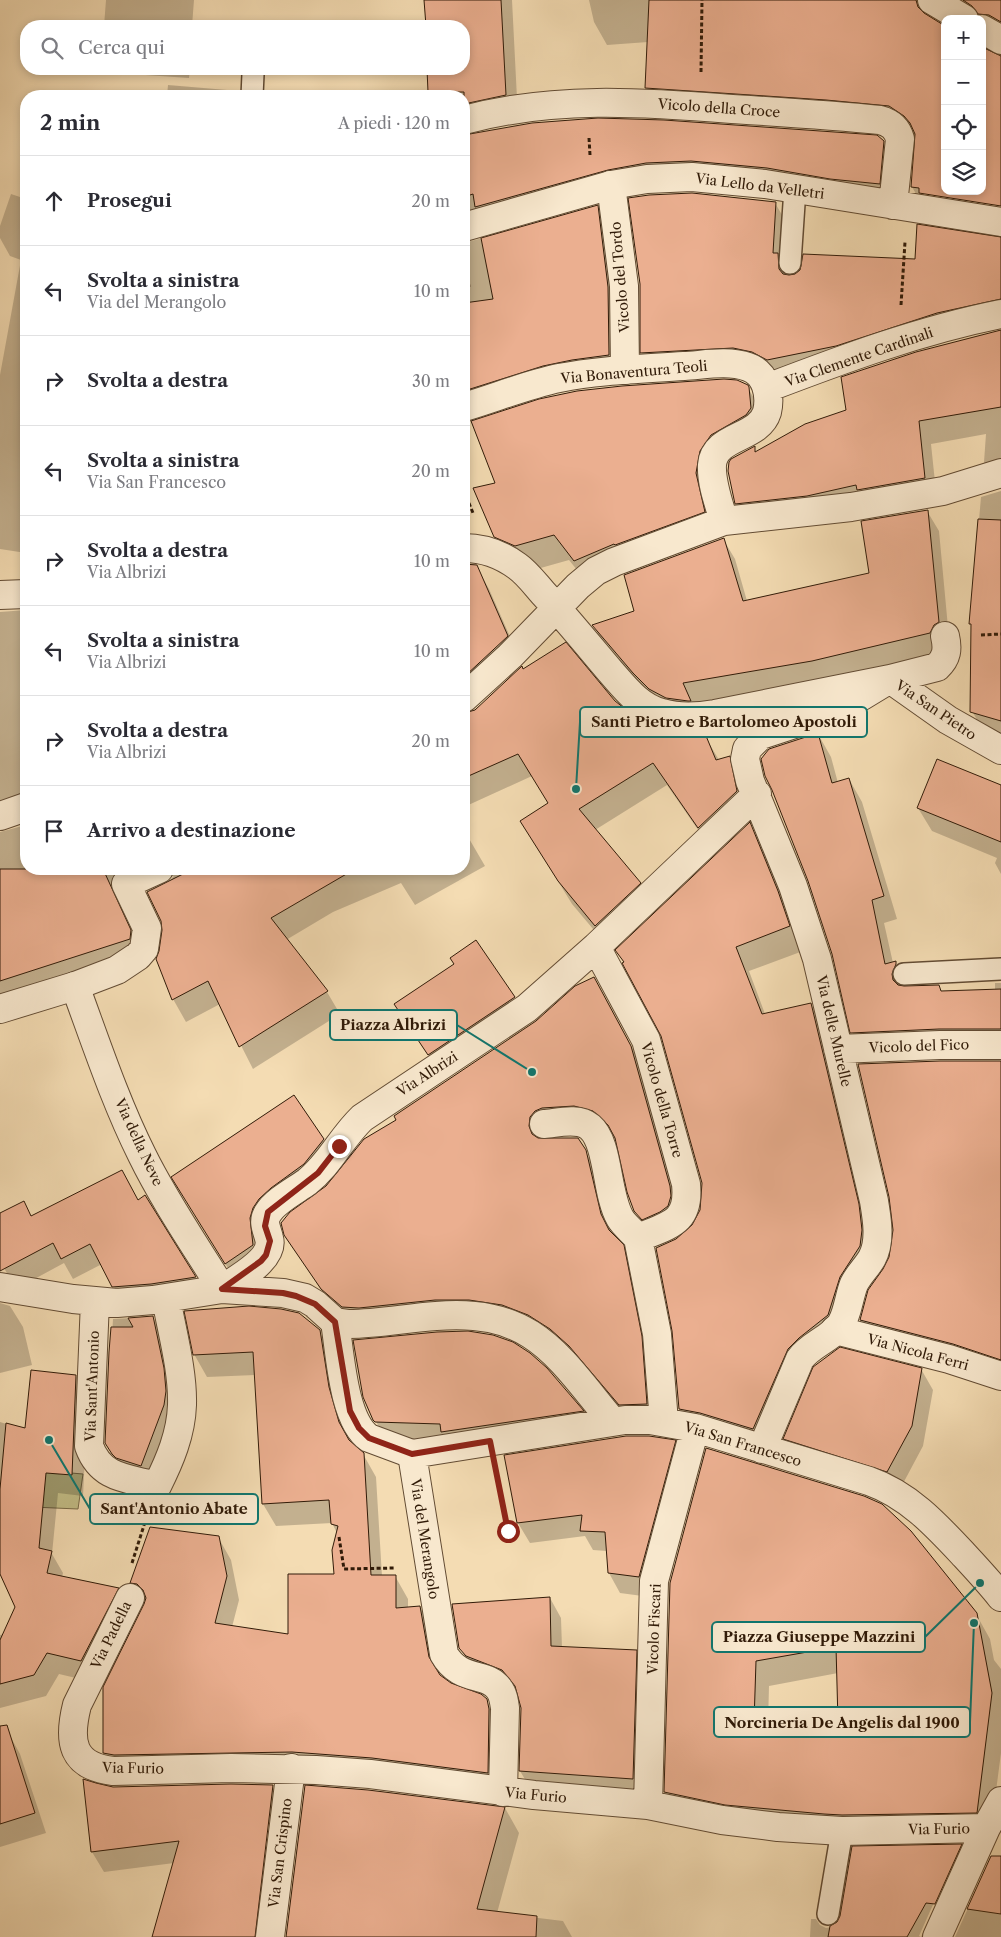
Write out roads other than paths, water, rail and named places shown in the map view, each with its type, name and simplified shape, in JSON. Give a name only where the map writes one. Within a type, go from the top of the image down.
[{"type":"street","points":[[932,0],[957,15]]},
{"type":"street","points":[[986,31],[1001,40]]},
{"type":"street","name":"Vicolo della Croce","points":[[470,118],[492,112],[530,106],[586,102],[632,102],[880,120],[892,126],[898,132],[900,139],[900,207]]},
{"type":"street","name":"Via Lello da Velletri","points":[[470,225],[602,187],[647,179],[692,177],[795,189],[1001,222]]},
{"type":"street","name":"Vicolo del Tordo","points":[[602,187],[624,286],[625,370]]},
{"type":"street","name":"Via Clemente Cardinali","points":[[724,521],[713,477],[712,465],[715,455],[722,447],[754,428],[763,420],[768,405],[767,388],[846,358],[899,341],[1001,314]]},
{"type":"street","name":"Via Bonaventura Teoli","points":[[470,405],[559,378],[625,370],[737,364],[749,367],[757,372],[764,380],[767,388]]},
{"type":"street","points":[[470,693],[558,609],[578,586],[606,566],[724,521],[859,506],[943,491],[1001,473]]},
{"type":"street","name":"Via San Pietro","points":[[470,548],[491,552],[519,567],[558,609],[626,690],[642,704],[662,714],[688,717],[701,716],[890,679],[948,720],[1001,750]]},
{"type":"street","points":[[890,679],[937,667],[943,662],[947,654],[945,636]]},
{"type":"street","name":"Via delle Murelle","points":[[762,1449],[800,1359],[806,1351],[842,1323],[854,1284],[872,1259],[878,1223],[811,939],[757,794],[750,781],[745,759],[747,749],[761,734],[813,718],[847,704],[890,679]]},
{"type":"street","name":"Via Albrizi","points":[[222,1289],[261,1261],[266,1255],[270,1241],[265,1226],[268,1212],[318,1173],[330,1160],[349,1131],[362,1118],[413,1082],[514,1017],[555,984],[757,794]]},
{"type":"street","points":[[0,816],[20,809]]},
{"type":"street","points":[[7,1007],[75,986],[128,964],[144,948],[147,928],[122,876]]},
{"type":"street","name":"Vicolo della Torre","points":[[596,947],[646,1040],[686,1184],[687,1197],[685,1208],[679,1218],[671,1224],[638,1238]]},
{"type":"street","name":"Via della Neve","points":[[75,986],[126,1122],[171,1207],[222,1289]]},
{"type":"street","name":"Vicolo del Fico","points":[[838,1049],[918,1045],[1001,1045]]},
{"type":"street","points":[[544,1124],[582,1123],[590,1127],[602,1147],[610,1192],[617,1212],[620,1219],[638,1238],[657,1334],[664,1422]]},
{"type":"street","points":[[0,1287],[117,1303],[166,1298],[222,1289],[283,1293],[315,1304],[335,1322],[363,1324],[459,1315],[485,1317],[505,1322],[536,1336],[555,1353],[612,1421]]},
{"type":"street","name":"Via Sant'Antonio","points":[[95,1301],[89,1446],[100,1466],[107,1471],[158,1486],[173,1451],[182,1405],[180,1377],[166,1298]]},
{"type":"street","points":[[335,1322],[348,1402],[354,1421],[363,1434],[369,1438],[412,1454],[612,1421]]},
{"type":"street","name":"Via Nicola Ferri","points":[[835,1330],[949,1359],[1001,1376]]},
{"type":"street","name":"Via San Francesco","points":[[612,1421],[636,1419],[695,1428],[869,1481],[904,1498],[944,1532],[1001,1597]]},
{"type":"street","name":"Vicolo Fiscari","points":[[648,1805],[654,1581],[695,1428]]},
{"type":"street","name":"Via del Merangolo","points":[[412,1454],[442,1646],[449,1662],[455,1668],[492,1682],[500,1688],[503,1696],[505,1708],[503,1792]]},
{"type":"street","name":"Via Padella","points":[[86,1764],[78,1756],[73,1744],[74,1718],[77,1705],[130,1598]]},
{"type":"street","name":"Via Furio","points":[[86,1764],[102,1770],[112,1771],[291,1768],[370,1774],[503,1792],[648,1805],[750,1825],[842,1831],[986,1828]]},
{"type":"street","name":"Via San Crispino","points":[[270,1937],[291,1768]]},
{"type":"street","points":[[937,1937],[986,1828],[1001,1801]]},
{"type":"lane","points":[[252,90],[253,75]]},
{"type":"lane","points":[[790,263],[795,189]]},
{"type":"lane","points":[[904,974],[1001,969]]},
{"type":"lane","points":[[828,1914],[842,1831]]},
{"type":"place","name":"Santi Pietro e Bartolomeo Apostoli","points":[[576,789]]},
{"type":"place","name":"Piazza Albrizi","points":[[532,1072]]},
{"type":"place","name":"Sant'Antonio Abate","points":[[49,1440]]},
{"type":"place","name":"Piazza Giuseppe Mazzini","points":[[980,1583]]},
{"type":"place","name":"Norcineria De Angelis dal 1900","points":[[974,1623]]}]
